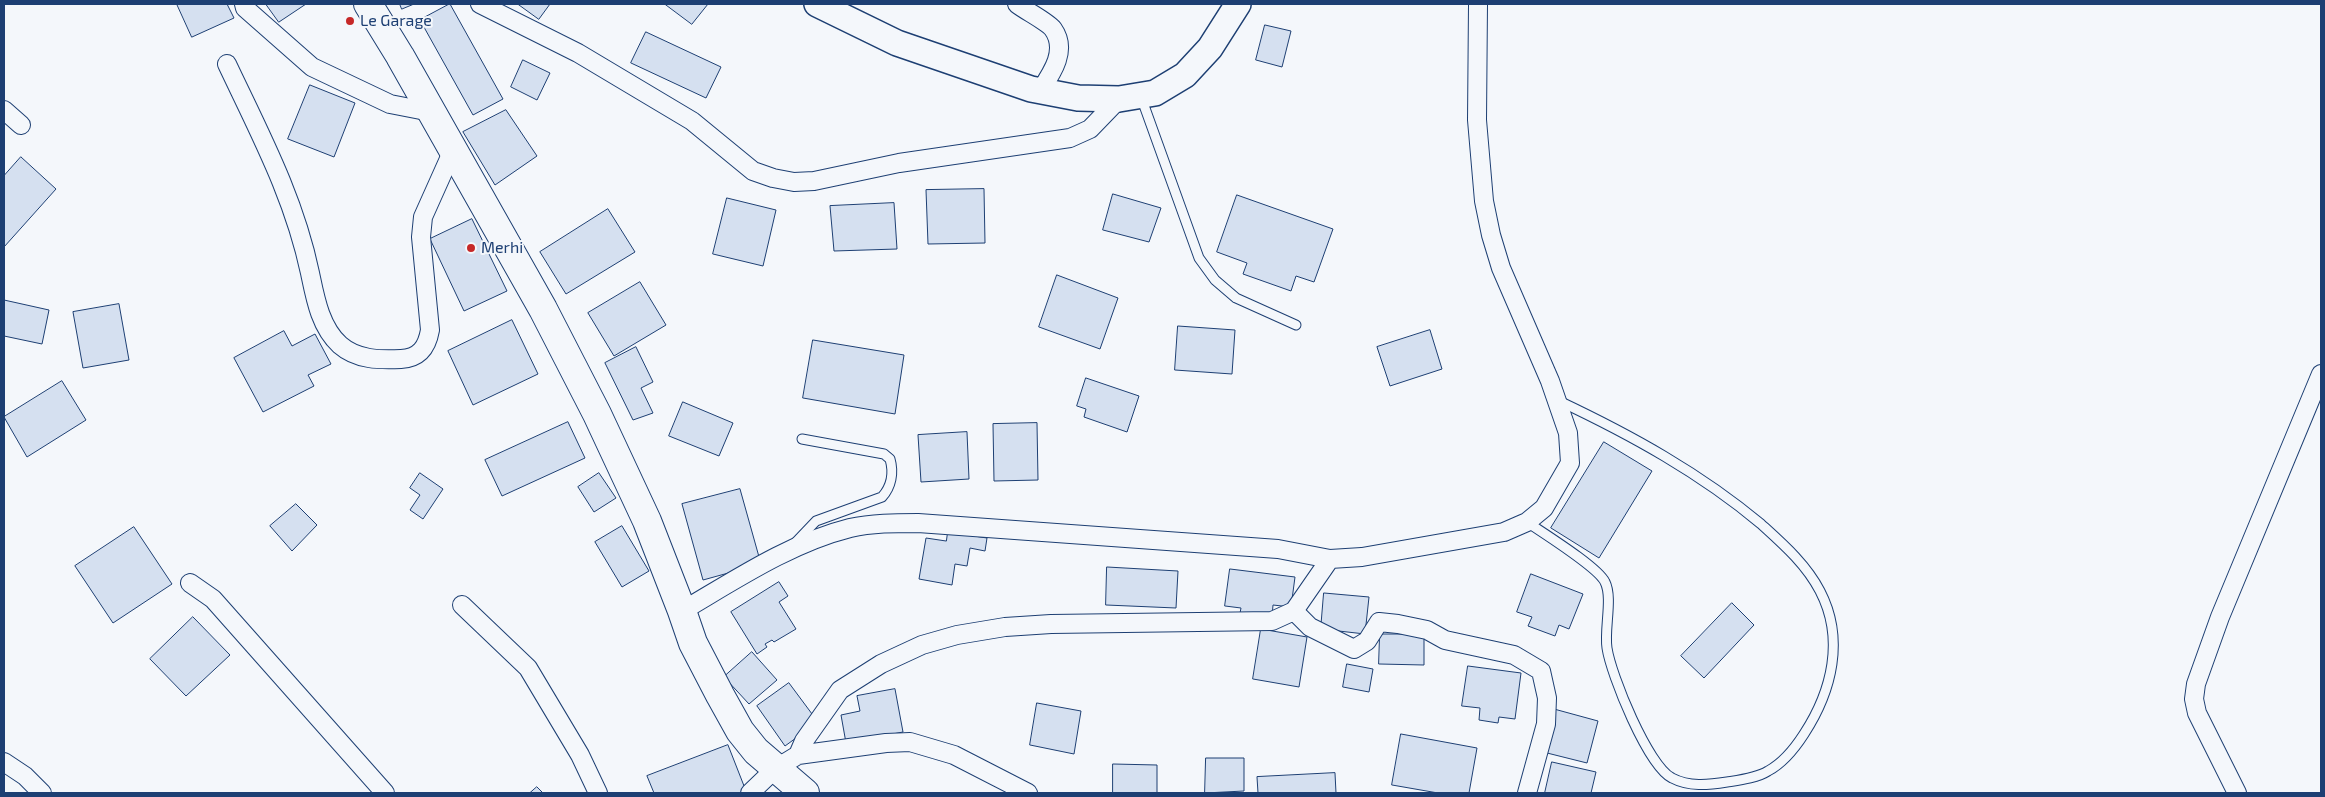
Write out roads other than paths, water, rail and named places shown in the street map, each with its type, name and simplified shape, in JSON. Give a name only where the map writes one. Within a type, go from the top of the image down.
[{"type":"main road","points":[[368,4],[543,309],[597,414],[647,521],[682,611],[692,643],[740,731],[756,752],[805,793]]},
{"type":"main road","points":[[817,4],[898,43],[1040,91],[1078,98],[1130,98],[1155,94],[1185,75],[1210,48],[1238,4]]},
{"type":"street","points":[[244,4],[245,8],[312,67],[390,104],[431,112]]},
{"type":"street","points":[[480,4],[578,53],[692,120],[753,171],[773,178],[794,182],[814,181],[899,162],[1070,138],[1090,129],[1130,98]]},
{"type":"street","points":[[1018,4],[1053,29],[1060,50],[1052,74],[1040,91]]},
{"type":"street","points":[[682,611],[782,555],[822,537],[850,528],[887,523],[910,523],[1278,549],[1330,559],[1362,557],[1448,543],[1504,532],[1527,522],[1544,508],[1570,463],[1568,433],[1550,381],[1501,268],[1491,235],[1484,201],[1477,120],[1478,4]]},
{"type":"street","points":[[227,64],[290,201],[301,233],[316,303],[328,332],[341,346],[356,354],[379,360],[411,359],[422,351],[428,342],[430,330],[421,237],[422,218],[453,150]]},
{"type":"street","points":[[4,110],[21,125]]},
{"type":"street","points":[[2237,793],[2196,714],[2194,699],[2196,684],[2220,617],[2321,374]]},
{"type":"street","points":[[798,755],[804,741],[840,690],[881,664],[922,644],[957,635],[1004,627],[1051,624],[1272,621],[1294,611],[1330,559]]},
{"type":"street","points":[[190,583],[213,599],[385,793]]},
{"type":"street","points":[[462,605],[528,668],[580,755],[598,793]]},
{"type":"street","points":[[1294,611],[1310,627],[1354,650],[1367,641],[1379,622],[1398,624],[1427,630],[1445,640],[1514,654],[1540,671],[1547,698],[1546,724],[1527,793]]},
{"type":"street","points":[[750,793],[775,769],[798,755],[886,743],[910,742],[954,755],[1028,793]]},
{"type":"street","points":[[4,762],[25,776],[42,793]]},
{"type":"lane","points":[[1130,98],[1199,258],[1215,280],[1236,298],[1296,326]]},
{"type":"lane","points":[[1527,522],[1595,571],[1605,581],[1608,594],[1607,648],[1614,673],[1644,743],[1657,766],[1670,777],[1686,783],[1709,785],[1739,780],[1768,772],[1794,750],[1816,716],[1832,676],[1834,649],[1832,620],[1820,591],[1804,566],[1780,540],[1731,499],[1617,428],[1557,400]]},
{"type":"lane","points":[[782,555],[816,521],[882,497],[888,490],[892,474],[890,459],[884,454],[802,439]]},
{"type":"place","name":"Le Garage","points":[[350,21]]},
{"type":"place","name":"Merhi","points":[[471,248]]}]
